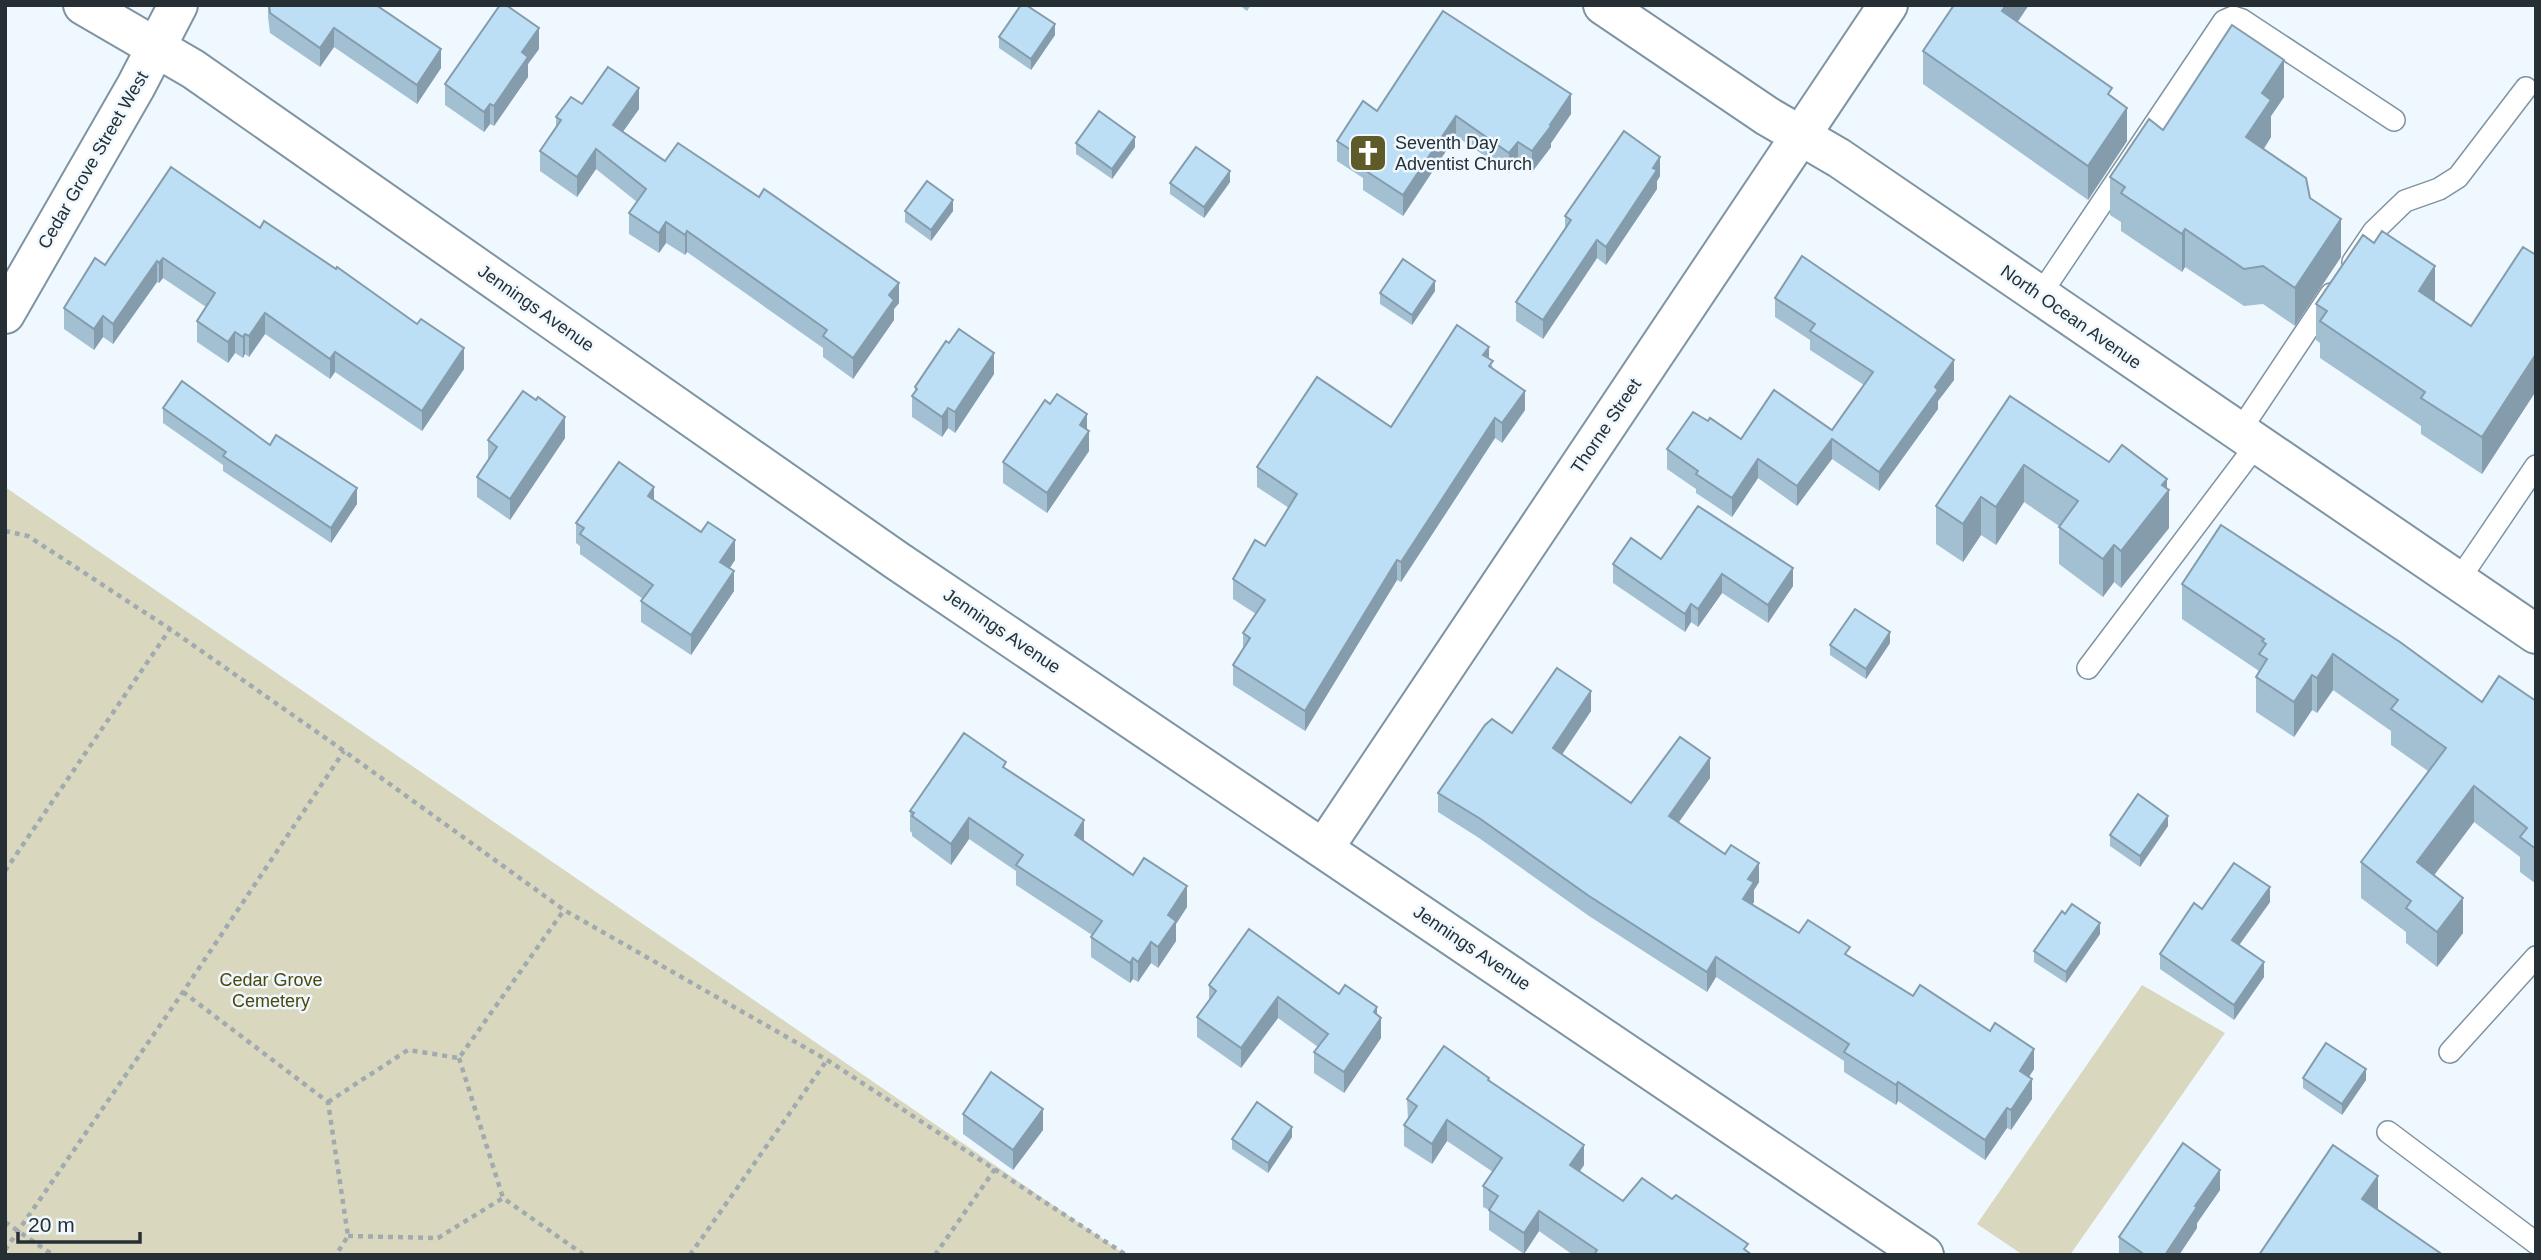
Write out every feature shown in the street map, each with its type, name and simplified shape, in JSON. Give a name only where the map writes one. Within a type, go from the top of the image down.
[{"type":"street","name":"Jennings Avenue","points":[[83,5],[204,77],[896,560],[1924,1255]]},
{"type":"street","name":"Cedar Grove Street West","points":[[5,314],[136,86],[178,5]]},
{"type":"street","name":"North Ocean Avenue","points":[[1603,5],[1767,116],[1839,158],[2536,634]]},
{"type":"street","name":"Thorne Street","points":[[1324,848],[1888,5]]},
{"type":"lane","points":[[2040,295],[2224,21],[2233,17],[2242,20],[2394,120]]},
{"type":"lane","points":[[2088,668],[2248,438],[2374,231],[2405,201],[2439,189],[2458,177],[2526,88]]},
{"type":"lane","points":[[2458,581],[2536,466]]},
{"type":"lane","points":[[2450,1052],[2536,957]]},
{"type":"lane","points":[[2388,1132],[2536,1243]]},
{"type":"path","points":[[5,531],[28,536],[170,629],[564,910],[827,1060],[1126,1255]]},
{"type":"path","points":[[5,871],[170,629]]},
{"type":"path","points":[[5,1250],[183,992],[344,751]]},
{"type":"path","points":[[459,1058],[564,910]]},
{"type":"path","points":[[183,992],[328,1102],[348,1236],[336,1255]]},
{"type":"path","points":[[328,1102],[408,1050],[459,1058]]},
{"type":"path","points":[[459,1058],[503,1198],[584,1255]]},
{"type":"path","points":[[690,1255],[827,1060]]},
{"type":"path","points":[[935,1255],[995,1169]]},
{"type":"path","points":[[348,1236],[438,1238],[503,1198]]},
{"type":"path","points":[[5,1222],[53,1255]]},
{"type":"green space","name":"Cedar Grove Cemetery","points":[[5,487],[1126,1255],[5,1255]]},
{"type":"green space","points":[[2142,985],[2225,1033],[2070,1255],[2023,1255],[1977,1224]]},
{"type":"building","points":[[269,5],[376,5],[441,49],[417,85],[334,28],[320,48],[270,13]]},
{"type":"building","points":[[500,5],[506,5],[539,28],[522,52],[528,57],[494,106],[490,104],[484,112],[445,84]]},
{"type":"building","points":[[1021,5],[1026,5],[1055,24],[1031,59],[999,37]]},
{"type":"building","points":[[1954,5],[2006,5],[2002,11],[2112,88],[2108,94],[2127,108],[2088,166],[1923,51]]},
{"type":"building","points":[[1443,11],[1571,94],[1532,151],[1518,142],[1509,153],[1456,116],[1403,195],[1363,169],[1368,161],[1337,141],[1363,101],[1377,111]]},
{"type":"building","points":[[2232,25],[2284,60],[2262,93],[2271,100],[2246,137],[2306,178],[2310,198],[2341,219],[2295,288],[2263,266],[2244,269],[2185,229],[2182,234],[2121,193],[2125,187],[2110,177],[2149,119],[2163,130]]},
{"type":"building","points":[[608,67],[639,88],[613,125],[665,161],[678,143],[759,197],[764,189],[899,283],[889,295],[894,300],[853,358],[823,336],[827,330],[687,231],[685,235],[666,222],[659,233],[629,213],[646,189],[596,149],[577,177],[540,151],[561,120],[556,117],[571,97],[582,104]]},
{"type":"building","points":[[1099,111],[1135,137],[1112,169],[1076,143]]},
{"type":"building","points":[[1624,131],[1660,157],[1653,168],[1657,170],[1606,247],[1597,240],[1543,320],[1516,302],[1571,220],[1565,216]]},
{"type":"building","points":[[1196,147],[1230,171],[1204,207],[1170,183]]},
{"type":"building","points":[[171,167],[260,228],[264,221],[336,269],[337,267],[417,324],[421,319],[464,348],[422,411],[335,352],[330,359],[265,313],[249,336],[245,334],[243,337],[235,332],[228,342],[197,321],[215,293],[163,258],[159,263],[157,261],[113,324],[103,316],[94,329],[64,308],[95,258],[105,265]]},
{"type":"building","points":[[927,181],[953,200],[931,230],[905,211]]},
{"type":"building","points":[[2382,231],[2435,266],[2419,291],[2471,326],[2523,247],[2536,255],[2536,354],[2482,437],[2421,398],[2425,392],[2320,321],[2327,311],[2316,304],[2363,235],[2374,243]]},
{"type":"building","points":[[1802,256],[1954,360],[1935,387],[1938,390],[1879,472],[1832,439],[1797,486],[1758,459],[1732,498],[1696,474],[1698,471],[1667,449],[1693,412],[1708,421],[1710,418],[1741,439],[1774,390],[1832,430],[1873,372],[1810,331],[1815,324],[1775,298]]},
{"type":"building","points":[[1403,259],[1435,281],[1412,315],[1380,293]]},
{"type":"building","points":[[1457,325],[1489,347],[1483,355],[1493,361],[1489,366],[1525,391],[1502,423],[1495,418],[1401,562],[1397,560],[1305,711],[1233,665],[1250,638],[1243,633],[1265,600],[1233,579],[1255,540],[1265,546],[1297,494],[1257,467],[1317,377],[1391,427]]},
{"type":"building","points":[[959,329],[994,353],[955,412],[948,408],[942,417],[912,396],[917,389],[915,387],[946,341],[949,343]]},
{"type":"building","points":[[182,381],[270,445],[276,435],[357,488],[331,528],[223,456],[226,452],[163,408]]},
{"type":"building","points":[[523,391],[536,400],[538,397],[565,417],[510,499],[477,477],[497,447],[488,440]]},
{"type":"building","points":[[1057,394],[1087,414],[1080,425],[1089,431],[1047,493],[1003,462],[1045,400],[1050,404]]},
{"type":"building","points":[[2010,396],[2109,462],[2122,445],[2167,479],[2162,485],[2169,490],[2121,551],[2114,545],[2103,559],[2059,527],[2078,501],[2024,465],[1996,507],[1981,497],[1963,524],[1936,506]]},
{"type":"building","points":[[619,462],[654,487],[648,496],[701,532],[708,522],[735,540],[720,562],[734,571],[691,635],[641,601],[653,585],[580,534],[584,528],[576,523]]},
{"type":"building","points":[[1698,506],[1793,568],[1768,605],[1722,574],[1698,609],[1691,604],[1685,614],[1613,564],[1631,538],[1661,559]]},
{"type":"building","points":[[2221,525],[2400,642],[2482,702],[2499,676],[2536,701],[2536,849],[2520,837],[2527,828],[2474,786],[2417,862],[2463,898],[2437,932],[2406,908],[2411,901],[2361,862],[2446,748],[2391,709],[2398,700],[2333,654],[2317,678],[2312,675],[2294,702],[2256,677],[2267,659],[2259,654],[2266,644],[2262,641],[2264,639],[2182,584]]},
{"type":"building","points":[[1855,609],[1890,632],[1866,669],[1830,645]]},
{"type":"building","points":[[1557,668],[1591,691],[1553,748],[1631,803],[1680,737],[1710,758],[1669,816],[1725,854],[1731,845],[1759,863],[1748,879],[1754,882],[1743,899],[1799,933],[1808,920],[1850,947],[1845,954],[1913,996],[1920,985],[1990,1031],[1995,1023],[2034,1049],[2020,1071],[2032,1079],[2011,1110],[2007,1108],[1985,1140],[1898,1082],[1896,1085],[1844,1052],[1849,1044],[1716,957],[1707,972],[1438,793],[1485,725],[1492,719],[1512,733]]},
{"type":"building","points":[[964,733],[1006,762],[1003,767],[1084,820],[1075,835],[1133,875],[1144,858],[1187,886],[1168,915],[1176,921],[1158,947],[1151,942],[1138,962],[1133,958],[1130,963],[1091,937],[1102,921],[1016,865],[1023,855],[969,818],[951,844],[912,816],[914,813],[910,811]]},
{"type":"building","points":[[2138,794],[2168,816],[2140,856],[2110,835]]},
{"type":"building","points":[[2234,863],[2270,887],[2232,940],[2264,962],[2234,1005],[2160,954],[2194,903],[2202,909]]},
{"type":"building","points":[[2072,904],[2100,923],[2066,972],[2034,951],[2062,911],[2065,914]]},
{"type":"building","points":[[1249,929],[1339,994],[1345,985],[1377,1007],[1374,1012],[1381,1018],[1344,1072],[1314,1052],[1328,1034],[1278,997],[1241,1048],[1197,1017],[1216,991],[1209,985]]},
{"type":"building","points":[[2326,1043],[2366,1069],[2342,1104],[2303,1078]]},
{"type":"building","points":[[1444,1046],[1489,1078],[1488,1080],[1584,1145],[1570,1165],[1623,1201],[1642,1178],[1672,1199],[1676,1195],[1748,1244],[1744,1249],[1752,1255],[1594,1255],[1597,1250],[1539,1211],[1524,1233],[1489,1210],[1498,1196],[1483,1186],[1502,1158],[1447,1120],[1432,1144],[1404,1125],[1417,1106],[1407,1099]]},
{"type":"building","points":[[991,1072],[1043,1109],[1013,1150],[963,1114]]},
{"type":"building","points":[[1257,1102],[1292,1127],[1268,1163],[1232,1139]]},
{"type":"building","points":[[2183,1143],[2220,1170],[2165,1255],[2145,1255],[2119,1237]]},
{"type":"building","points":[[2333,1145],[2378,1176],[2362,1199],[2443,1255],[2259,1255]]},
{"type":"place","name":"Seventh Day Adventist Church","points":[[1368,153]]}]
